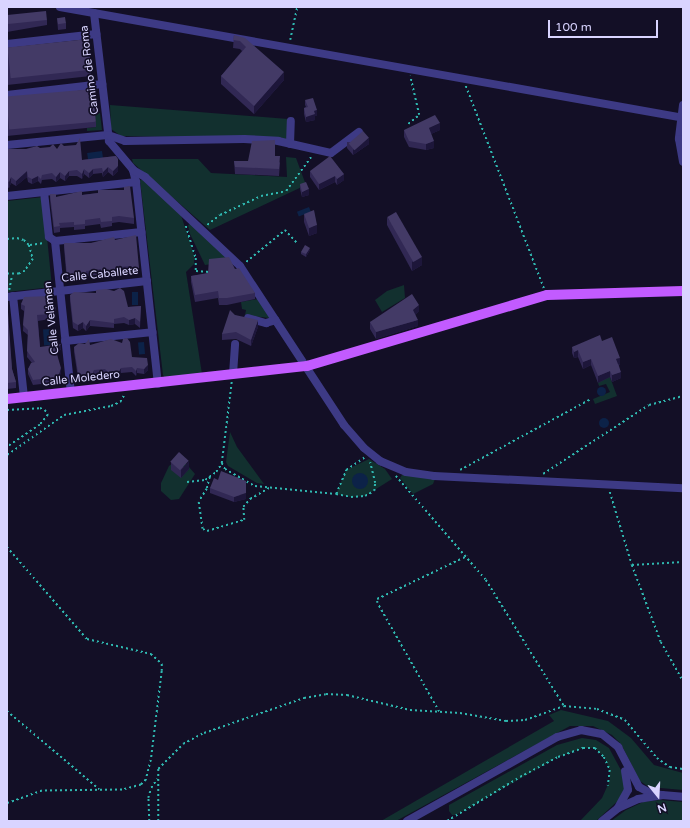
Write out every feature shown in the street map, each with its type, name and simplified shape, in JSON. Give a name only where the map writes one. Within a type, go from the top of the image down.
[{"type":"main road","name":"Calle Moledero","points":[[7,399],[158,384],[307,366],[547,295],[683,291]]},
{"type":"street","name":"Camino de Roma","points":[[60,7],[94,13],[108,135]]},
{"type":"street","points":[[94,13],[680,117]]},
{"type":"street","points":[[7,44],[96,34]]},
{"type":"street","points":[[7,95],[102,84]]},
{"type":"street","points":[[683,105],[680,117],[679,139],[683,162]]},
{"type":"street","points":[[290,144],[291,121]]},
{"type":"street","points":[[7,146],[108,135],[125,141],[244,139],[290,144],[331,153],[359,132]]},
{"type":"street","points":[[108,135],[109,141],[133,170],[145,177],[240,266],[307,366],[344,425],[370,453],[392,466],[406,472],[447,477],[609,486],[683,488]]},
{"type":"street","points":[[133,170],[136,182],[142,232],[158,384]]},
{"type":"street","points":[[7,196],[136,182]]},
{"type":"street","name":"Calle Velámen","points":[[44,192],[49,237],[60,291],[71,392]]},
{"type":"street","points":[[51,242],[142,232]]},
{"type":"street","name":"Calle Caballete","points":[[10,295],[147,281]]},
{"type":"street","points":[[10,295],[24,397]]},
{"type":"street","points":[[236,316],[266,323],[276,320]]},
{"type":"street","points":[[65,341],[153,332]]},
{"type":"street","points":[[233,374],[235,344]]},
{"type":"street","points":[[407,821],[557,737],[580,730],[602,734],[621,752],[639,787],[652,794],[683,797]]},
{"type":"street","points":[[602,821],[622,803],[628,790],[621,752]]},
{"type":"street","points":[[612,812],[638,799],[662,795]]},
{"type":"path","points":[[289,48],[297,7]]},
{"type":"path","points":[[408,69],[419,115],[408,124]]},
{"type":"path","points":[[464,79],[547,295]]},
{"type":"path","points":[[202,229],[220,215],[261,196],[286,191],[316,150]]},
{"type":"path","points":[[184,213],[188,236],[196,258],[196,271],[215,271]]},
{"type":"path","points":[[240,266],[285,230],[298,244]]},
{"type":"path","points":[[7,239],[17,238],[29,246],[32,252],[30,266],[19,274],[7,274]]},
{"type":"path","points":[[29,246],[51,242]]},
{"type":"path","points":[[10,295],[12,275]]},
{"type":"path","points":[[187,482],[210,477],[216,472],[222,463],[233,374]]},
{"type":"path","points":[[7,455],[64,416],[120,402],[124,396],[124,387]]},
{"type":"path","points":[[531,482],[649,405],[683,396]]},
{"type":"path","points":[[447,477],[590,399]]},
{"type":"path","points":[[7,410],[40,408],[48,415],[40,425],[7,446]]},
{"type":"path","points":[[222,463],[225,469],[255,486],[336,494],[351,498],[364,496],[374,491],[370,453],[346,470],[336,494]]},
{"type":"path","points":[[392,466],[399,482],[467,556],[486,580],[564,706]]},
{"type":"path","points":[[210,477],[207,489],[199,502],[203,529],[207,531],[244,520],[243,507],[250,499],[269,488]]},
{"type":"path","points":[[609,486],[632,565],[661,642],[683,681]]},
{"type":"path","points":[[7,547],[87,639],[141,651],[157,658],[162,664],[152,752],[146,780],[141,785],[122,790],[99,789],[42,791],[7,804]]},
{"type":"path","points":[[439,712],[376,603],[377,599],[467,556]]},
{"type":"path","points":[[632,565],[683,562]]},
{"type":"path","points":[[158,821],[158,769],[183,744],[204,733],[304,698],[326,694],[347,695],[410,710],[439,712],[506,721],[524,720],[564,706],[598,708],[625,720],[657,758],[670,767],[683,769]]},
{"type":"path","points":[[7,712],[99,789]]},
{"type":"path","points":[[447,821],[520,777],[558,757],[583,748],[595,748],[604,757],[610,770],[608,786]]},
{"type":"path","points":[[149,821],[148,798],[150,788],[157,779]]},
{"type":"green space","points":[[110,105],[288,119],[287,139],[121,136],[111,129]]},
{"type":"green space","points":[[100,113],[102,130],[87,131],[87,128],[96,127],[95,114]]},
{"type":"green space","points":[[286,157],[296,158],[306,185],[210,230],[133,163],[132,159],[198,159],[211,173],[287,177]]},
{"type":"green space","points":[[140,180],[144,180],[181,215],[194,255],[194,264],[186,272],[202,374],[166,380],[163,375]]},
{"type":"green space","points":[[43,197],[52,287],[7,292],[7,201]]},
{"type":"green space","points":[[192,223],[230,260],[228,262],[205,265],[190,234],[188,225]]},
{"type":"green space","points":[[404,285],[405,298],[382,312],[375,300],[387,291]]},
{"type":"green space","points":[[258,299],[269,315],[269,318],[245,315],[246,310],[242,309],[241,302]]},
{"type":"green space","points":[[606,376],[610,377],[617,396],[595,404],[593,399],[610,392],[606,384],[599,386],[597,380]]},
{"type":"green space","points":[[230,432],[237,447],[264,484],[257,483],[228,466],[226,462]]},
{"type":"green space","points":[[178,459],[183,460],[195,474],[179,499],[171,500],[161,491],[161,483],[169,466]]},
{"type":"green space","points":[[369,459],[385,469],[392,479],[365,496],[351,497],[336,494],[346,470]]},
{"type":"green space","points":[[402,475],[435,479],[433,484],[413,494],[400,478]]},
{"type":"green space","points":[[561,710],[608,721],[631,738],[654,765],[683,773],[683,790],[649,787],[640,781],[621,744],[612,735],[593,726],[570,726],[396,821],[381,821],[554,721],[549,715]]},
{"type":"green space","points":[[582,738],[596,740],[609,748],[622,772],[625,790],[622,797],[596,821],[580,821],[602,798],[610,780],[610,770],[604,757],[595,748],[583,748],[558,757],[456,815],[452,815],[449,811],[449,805],[557,745]]},
{"type":"green space","points":[[660,800],[683,802],[683,821],[611,821],[626,810],[643,802]]},
{"type":"water","points":[[102,151],[103,158],[88,160],[87,153]]},
{"type":"water","points":[[309,207],[311,212],[299,217],[297,212]]},
{"type":"water","points":[[132,292],[138,292],[138,305],[132,305]]},
{"type":"water","points":[[51,329],[52,345],[44,346],[43,330]]},
{"type":"water","points":[[144,342],[145,354],[139,354],[138,343]]},
{"type":"water","points":[[599,387],[603,387],[605,391],[603,395],[599,395],[597,393],[597,389]]},
{"type":"water","points":[[604,418],[609,423],[604,428],[599,423]]},
{"type":"water","points":[[357,473],[363,473],[368,478],[366,487],[363,489],[357,489],[352,484],[352,478]]},
{"type":"building","points":[[46,11],[47,20],[8,24],[7,15]]},
{"type":"building","points":[[65,17],[66,23],[58,24],[57,18]]},
{"type":"building","points":[[234,35],[245,38],[284,72],[254,106],[221,76],[246,47],[240,41],[233,40]]},
{"type":"building","points":[[88,39],[91,70],[11,78],[7,47]]},
{"type":"building","points":[[93,89],[96,122],[9,129],[7,97]]},
{"type":"building","points":[[313,98],[317,110],[314,111],[315,114],[306,117],[304,108],[308,107],[305,100]]},
{"type":"building","points":[[435,115],[440,123],[429,128],[434,141],[426,144],[409,141],[404,130]]},
{"type":"building","points":[[363,131],[369,138],[355,150],[349,143]]},
{"type":"building","points":[[80,138],[82,160],[116,156],[118,159],[118,166],[113,171],[108,167],[103,172],[102,168],[93,169],[89,173],[84,169],[82,174],[77,170],[69,171],[65,176],[60,172],[56,177],[52,173],[42,175],[41,179],[38,176],[32,179],[28,177],[27,171],[16,181],[11,177],[9,182],[7,181],[7,149],[26,149],[37,146],[40,148],[50,147],[53,144],[57,149],[61,143],[64,146],[76,145]]},
{"type":"building","points":[[275,140],[275,156],[280,156],[279,169],[235,167],[234,161],[248,161],[252,141]]},
{"type":"building","points":[[330,156],[344,174],[337,179],[335,176],[319,184],[310,171]]},
{"type":"building","points":[[306,182],[309,189],[302,192],[300,184]]},
{"type":"building","points":[[130,186],[134,218],[119,216],[112,217],[112,221],[101,222],[100,218],[85,220],[85,224],[74,225],[74,222],[59,223],[60,226],[54,227],[50,194],[56,194],[56,197],[82,191],[82,195],[98,193],[98,190],[124,190],[124,187]]},
{"type":"building","points":[[314,210],[317,225],[309,228],[304,214]]},
{"type":"building","points":[[396,212],[422,257],[413,262],[387,217]]},
{"type":"building","points":[[136,235],[139,268],[132,269],[132,266],[118,267],[118,271],[101,273],[101,269],[86,271],[86,274],[67,276],[64,243],[91,243],[114,237],[115,240]]},
{"type":"building","points":[[305,245],[310,248],[306,254],[301,252]]},
{"type":"building","points":[[229,257],[235,269],[239,268],[255,293],[227,298],[219,298],[218,291],[195,295],[191,276],[208,273],[209,259]]},
{"type":"building","points":[[120,288],[124,291],[128,307],[141,306],[140,322],[135,318],[129,320],[124,317],[114,319],[114,323],[90,320],[86,326],[83,322],[78,325],[73,322],[70,295],[74,292],[96,293],[96,290],[106,289],[114,291]]},
{"type":"building","points":[[412,294],[419,305],[413,310],[418,320],[376,332],[370,322]]},
{"type":"building","points":[[50,296],[50,299],[54,299],[53,306],[56,308],[50,314],[37,315],[40,347],[61,344],[56,351],[61,368],[58,377],[33,380],[28,369],[31,363],[35,362],[27,351],[28,330],[23,325],[25,306],[21,304],[24,297]]},
{"type":"building","points":[[230,310],[235,315],[258,320],[251,340],[236,332],[222,334]]},
{"type":"building","points":[[7,312],[12,369],[16,382],[7,383]]},
{"type":"building","points":[[600,335],[602,341],[612,337],[620,358],[616,359],[621,372],[612,375],[610,371],[598,376],[591,359],[583,362],[578,350],[574,352],[572,347]]},
{"type":"building","points":[[127,338],[130,342],[132,357],[147,358],[148,365],[144,369],[137,368],[136,371],[132,367],[121,368],[118,373],[109,373],[105,369],[94,370],[93,374],[85,376],[78,373],[74,347],[79,343],[85,344],[89,339],[90,345],[111,339],[122,343],[123,339]]},
{"type":"building","points":[[179,452],[189,461],[180,470],[170,462]]},
{"type":"building","points":[[221,471],[246,481],[246,493],[234,497],[210,488],[214,478],[218,480]]}]
